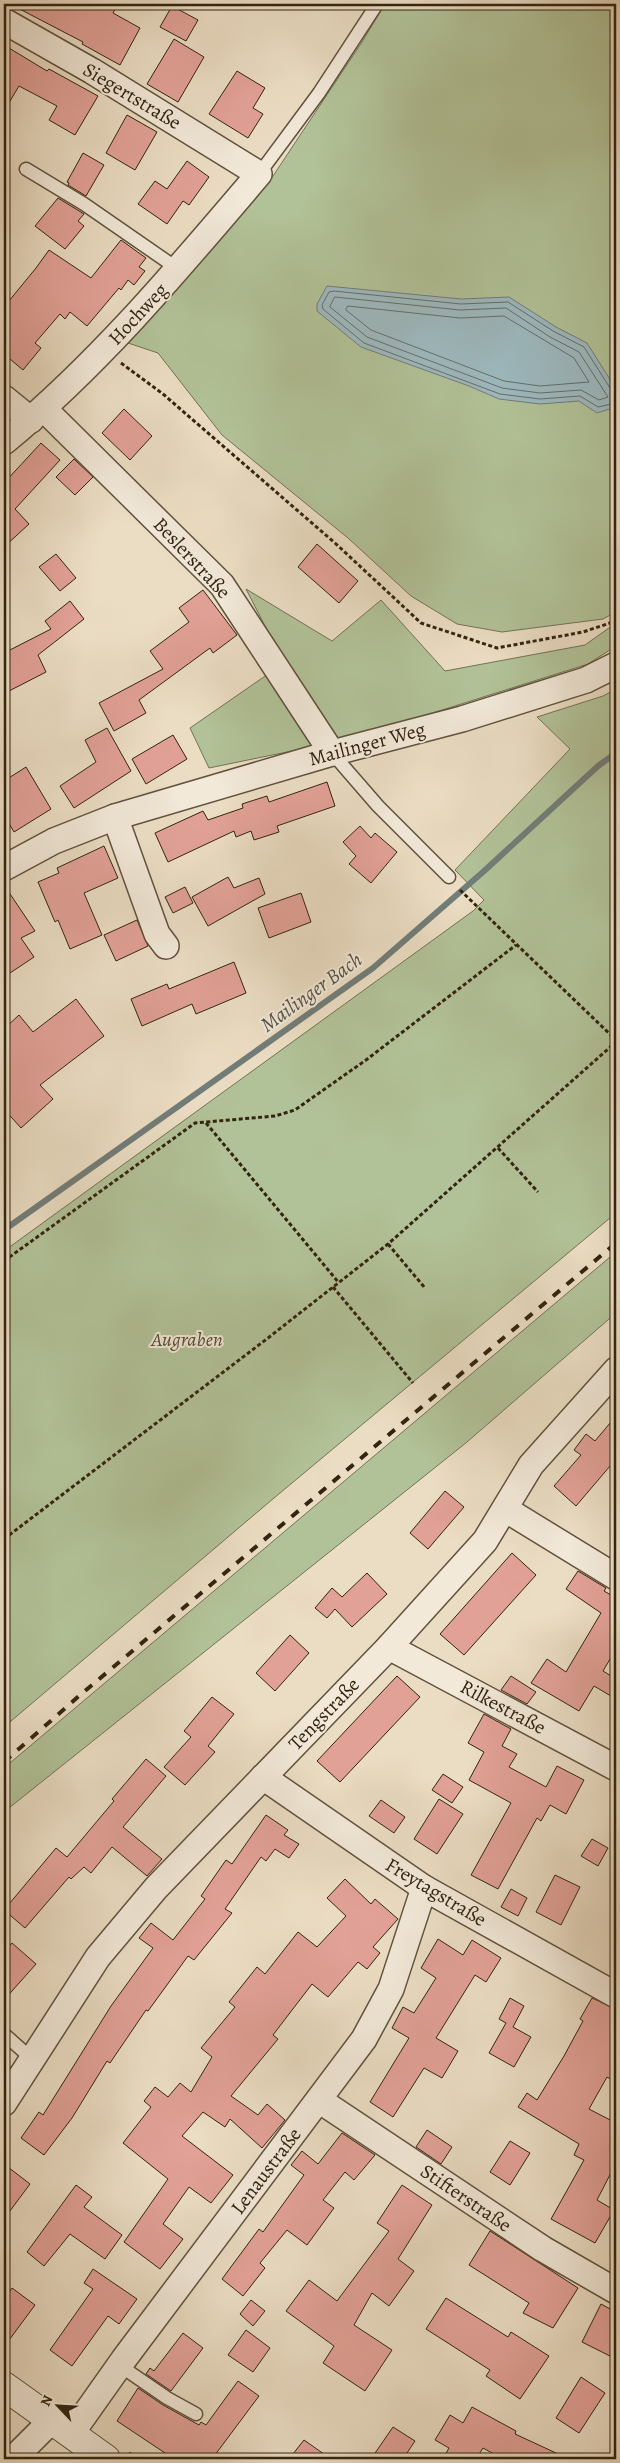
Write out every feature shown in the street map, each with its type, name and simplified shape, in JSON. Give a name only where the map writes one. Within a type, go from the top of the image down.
[{"type":"street","name":"Siegertstraße","points":[[4,21],[92,71],[259,174]]},
{"type":"street","name":"Hochweg","points":[[4,442],[37,414],[104,350],[178,269],[259,174]]},
{"type":"street","name":"Beslerstraße","points":[[4,398],[37,414],[222,585],[332,753]]},
{"type":"street","name":"Mailinger Weg","points":[[4,868],[54,841],[115,817],[332,753],[462,719],[586,680],[616,665]]},
{"type":"street","points":[[115,817],[157,934],[166,946]]},
{"type":"street","name":"Tengstraße","points":[[4,2103],[98,1957],[156,1888],[389,1647],[485,1541],[531,1465],[616,1370]]},
{"type":"street","points":[[505,1509],[616,1577]]},
{"type":"street","name":"Rilkestraße","points":[[389,1647],[616,1768]]},
{"type":"street","name":"Freytagstraße","points":[[263,1777],[424,1888],[616,1995]]},
{"type":"street","name":"Lenaustraße","points":[[13,2459],[61,2428],[119,2365],[364,2039],[391,1988],[424,1888]]},
{"type":"street","name":"Stifterstraße","points":[[319,2100],[543,2249],[616,2291]]},
{"type":"street","points":[[4,2386],[106,2459]]},
{"type":"lane","points":[[259,174],[322,87],[377,4]]},
{"type":"lane","points":[[26,169],[92,209],[178,269]]},
{"type":"lane","points":[[332,753],[378,806],[449,877]]},
{"type":"lane","points":[[4,2034],[32,2059]]},
{"type":"lane","points":[[119,2365],[196,2414]]},
{"type":"path","points":[[104,350],[163,394],[328,536],[421,623],[497,648],[583,632],[616,621]]},
{"type":"path","points":[[4,1539],[388,1244],[616,1041],[472,902]]},
{"type":"path","points":[[4,1261],[195,1123],[275,1116],[295,1110],[366,1060],[516,944]]},
{"type":"path","points":[[206,1122],[339,1282]]},
{"type":"path","points":[[498,1148],[538,1192]]},
{"type":"path","points":[[388,1244],[425,1288]]},
{"type":"path","points":[[333,1287],[413,1382]]},
{"type":"green space","points":[[385,4],[616,4],[616,612],[603,619],[502,632],[457,624],[411,596],[348,538],[222,435],[158,353],[128,343],[269,182]]},
{"type":"green space","points":[[246,589],[332,641],[381,600],[445,671],[585,645],[616,623],[616,646],[588,664],[350,739],[209,768],[190,728],[284,663]]},
{"type":"green space","name":"Augraben","points":[[616,689],[616,1213],[274,1498],[4,1727],[4,1251],[473,911],[484,900],[455,870],[570,749],[537,717],[603,696]]},
{"type":"green space","points":[[616,1252],[616,1313],[467,1442],[4,1812],[4,1768]]},
{"type":"water","points":[[327,286],[461,299],[509,297],[556,327],[587,343],[616,389],[616,407],[597,413],[579,401],[540,404],[499,399],[469,386],[361,347],[317,311],[317,304]]},
{"type":"building","points":[[10,4],[118,4],[113,13],[140,28],[120,65],[82,44],[83,42]]},
{"type":"building","points":[[172,6],[198,20],[186,41],[160,27]]},
{"type":"building","points":[[174,39],[204,57],[178,102],[147,84]]},
{"type":"building","points":[[4,45],[47,71],[49,69],[98,96],[75,135],[49,120],[57,106],[19,86],[4,111]]},
{"type":"building","points":[[237,71],[265,88],[253,108],[263,114],[248,138],[209,114]]},
{"type":"building","points":[[127,115],[157,132],[135,170],[106,153]]},
{"type":"building","points":[[83,153],[104,165],[86,196],[68,185],[69,183],[67,182]]},
{"type":"building","points":[[187,161],[209,177],[189,205],[183,201],[167,224],[138,204],[155,181],[167,189]]},
{"type":"building","points":[[58,198],[84,214],[78,221],[84,226],[65,249],[35,226]]},
{"type":"building","points":[[121,240],[146,258],[139,267],[145,271],[134,285],[128,280],[87,326],[70,312],[65,319],[60,314],[35,343],[41,348],[23,370],[4,354],[4,307],[49,250],[91,278]]},
{"type":"building","points":[[124,409],[152,436],[130,460],[102,433]]},
{"type":"building","points":[[41,443],[60,460],[15,509],[29,524],[4,547],[4,483]]},
{"type":"building","points":[[74,459],[93,477],[75,495],[56,477]]},
{"type":"building","points":[[317,544],[358,581],[339,603],[298,567]]},
{"type":"building","points":[[56,554],[76,578],[60,591],[39,567]]},
{"type":"building","points":[[203,590],[237,635],[213,653],[210,648],[139,700],[146,713],[114,731],[99,703],[163,669],[150,651],[189,622],[179,608]]},
{"type":"building","points":[[70,601],[84,619],[38,655],[46,672],[9,691],[4,681],[4,653],[51,629],[45,621]]},
{"type":"building","points":[[107,728],[131,771],[74,808],[60,786],[96,762],[85,740]]},
{"type":"building","points":[[173,735],[187,759],[146,784],[132,759]]},
{"type":"building","points":[[26,767],[51,809],[14,832],[4,815],[4,781]]},
{"type":"building","points":[[327,782],[335,806],[277,826],[279,832],[254,840],[251,831],[236,837],[234,831],[168,862],[155,833],[203,811],[208,820],[243,808],[242,804],[267,796],[269,802]]},
{"type":"building","points":[[360,826],[371,838],[375,833],[397,852],[371,883],[349,864],[356,856],[343,842]]},
{"type":"building","points":[[104,846],[118,878],[84,893],[102,935],[70,949],[58,920],[55,922],[38,882],[59,873],[57,868]]},
{"type":"building","points":[[228,877],[234,888],[259,878],[265,894],[208,926],[192,897]]},
{"type":"building","points":[[4,885],[35,931],[21,938],[34,957],[10,973],[4,964]]},
{"type":"building","points":[[185,887],[193,903],[173,913],[165,897]]},
{"type":"building","points":[[301,893],[311,922],[269,938],[258,908]]},
{"type":"building","points":[[137,920],[148,946],[116,961],[104,935]]},
{"type":"building","points":[[234,962],[246,993],[196,1014],[192,1004],[142,1026],[131,999],[167,984],[169,989]]},
{"type":"building","points":[[76,999],[104,1036],[40,1085],[53,1099],[21,1128],[4,1109],[4,1029],[19,1015],[33,1032]]},
{"type":"building","points":[[616,1416],[616,1459],[576,1506],[554,1486],[581,1455],[574,1450],[586,1434],[595,1441]]},
{"type":"building","points":[[445,1491],[464,1507],[428,1549],[410,1533]]},
{"type":"building","points":[[512,1553],[536,1575],[464,1655],[440,1634]]},
{"type":"building","points":[[578,1571],[606,1588],[604,1591],[611,1595],[613,1591],[616,1591],[616,1649],[603,1671],[616,1679],[616,1699],[594,1686],[579,1711],[531,1683],[547,1659],[566,1672],[601,1613],[566,1589]]},
{"type":"building","points":[[367,1573],[387,1594],[352,1627],[335,1609],[327,1618],[315,1608],[332,1588],[342,1597]]},
{"type":"building","points":[[290,1635],[309,1653],[275,1691],[256,1673]]},
{"type":"building","points":[[397,1676],[420,1697],[340,1782],[317,1761]]},
{"type":"building","points":[[511,1676],[536,1692],[527,1704],[501,1690]]},
{"type":"building","points":[[212,1697],[234,1714],[208,1746],[215,1752],[185,1785],[164,1767],[191,1737],[184,1731]]},
{"type":"building","points":[[484,1714],[511,1729],[502,1746],[517,1754],[509,1767],[546,1787],[557,1766],[584,1780],[566,1814],[550,1805],[541,1821],[537,1818],[498,1889],[471,1875],[511,1803],[469,1780],[484,1752],[468,1743]]},
{"type":"building","points":[[146,1759],[166,1776],[123,1827],[162,1859],[147,1876],[112,1847],[91,1873],[84,1867],[71,1879],[69,1877],[25,1928],[4,1910],[56,1848],[67,1857]]},
{"type":"building","points":[[443,1774],[463,1787],[452,1803],[432,1790]]},
{"type":"building","points":[[439,1799],[463,1814],[437,1854],[414,1839]]},
{"type":"building","points":[[381,1800],[405,1817],[394,1833],[369,1816]]},
{"type":"building","points":[[266,1815],[288,1830],[284,1835],[299,1844],[289,1858],[275,1849],[266,1861],[261,1857],[225,1909],[232,1913],[194,1960],[188,1956],[148,2011],[146,2010],[110,2063],[107,2061],[72,2118],[44,2155],[21,2138],[39,2112],[43,2115],[111,2006],[153,1948],[139,1938],[151,1923],[173,1940],[205,1899],[201,1896],[226,1860],[232,1864]]},
{"type":"building","points":[[592,1839],[608,1848],[598,1866],[581,1856]]},
{"type":"building","points":[[555,1875],[580,1887],[561,1925],[536,1912]]},
{"type":"building","points":[[345,1879],[371,1904],[375,1899],[398,1919],[373,1947],[380,1953],[367,1969],[358,1962],[328,1997],[312,1984],[273,2035],[278,2039],[231,2096],[258,2115],[267,2104],[285,2120],[262,2148],[230,2119],[225,2127],[203,2112],[182,2136],[233,2175],[211,2203],[189,2187],[163,2224],[183,2239],[160,2269],[124,2242],[168,2179],[123,2143],[151,2107],[144,2101],[155,2087],[168,2097],[180,2083],[191,2092],[212,2057],[201,2048],[235,2007],[229,2002],[257,1967],[265,1974],[298,1932],[317,1947],[346,1916],[327,1898]]},
{"type":"building","points":[[511,1889],[527,1898],[518,1916],[501,1907]]},
{"type":"building","points":[[438,1939],[463,1955],[472,1940],[501,1958],[486,1982],[475,1975],[436,2038],[458,2051],[442,2078],[424,2068],[393,2117],[370,2102],[409,2038],[392,2028],[403,2007],[414,2013],[436,1978],[421,1968]]},
{"type":"building","points":[[12,1943],[36,1964],[4,2000],[4,1952]]},
{"type":"building","points":[[510,1998],[524,2006],[513,2027],[531,2037],[514,2067],[489,2053],[506,2023],[499,2019]]},
{"type":"building","points":[[592,1998],[616,2009],[616,2082],[607,2077],[589,2109],[616,2123],[616,2163],[597,2200],[614,2210],[595,2243],[551,2219],[584,2160],[574,2155],[579,2144],[518,2107],[527,2093],[537,2100],[583,2021],[580,2019]]},
{"type":"building","points":[[427,2130],[452,2147],[441,2164],[416,2147]]},
{"type":"building","points":[[342,2133],[375,2155],[354,2180],[345,2172],[323,2200],[334,2208],[307,2245],[287,2230],[260,2263],[265,2268],[243,2296],[222,2279],[259,2229],[263,2232],[304,2175],[291,2165],[302,2151],[318,2164]]},
{"type":"building","points":[[510,2141],[530,2153],[510,2185],[490,2172]]},
{"type":"building","points":[[4,2164],[30,2184],[4,2219]]},
{"type":"building","points":[[76,2185],[92,2197],[84,2207],[122,2235],[105,2259],[70,2234],[44,2266],[27,2252]]},
{"type":"building","points":[[402,2185],[432,2205],[398,2259],[414,2271],[389,2306],[372,2293],[354,2325],[392,2350],[365,2391],[323,2363],[334,2346],[286,2311],[309,2280],[337,2301],[389,2231],[377,2223]]},
{"type":"building","points":[[490,2231],[578,2288],[553,2328],[523,2313],[529,2303],[469,2265]]},
{"type":"building","points":[[93,2269],[137,2299],[119,2324],[108,2316],[72,2366],[50,2350],[93,2289],[84,2283]]},
{"type":"building","points":[[12,2288],[35,2305],[4,2347],[4,2299]]},
{"type":"building","points":[[446,2298],[508,2337],[511,2332],[549,2356],[520,2399],[486,2376],[490,2370],[426,2329]]},
{"type":"building","points":[[251,2300],[265,2311],[253,2326],[240,2314]]},
{"type":"building","points":[[601,2304],[616,2312],[616,2359],[582,2342]]},
{"type":"building","points":[[246,2330],[270,2348],[253,2372],[228,2355]]},
{"type":"building","points":[[183,2333],[203,2348],[171,2391],[146,2374],[150,2368],[154,2371]]},
{"type":"building","points":[[581,2377],[605,2393],[579,2433],[556,2418]]},
{"type":"building","points":[[238,2381],[259,2396],[212,2459],[174,2459],[117,2421],[138,2388],[163,2405],[199,2425],[201,2422],[206,2425]]},
{"type":"building","points":[[472,2407],[516,2431],[515,2434],[569,2459],[503,2459],[483,2448],[476,2459],[443,2459],[449,2448],[435,2440],[450,2415],[463,2423]]},
{"type":"building","points":[[393,2427],[415,2441],[403,2459],[371,2459]]},
{"type":"building","points":[[304,2440],[331,2459],[289,2459]]},
{"type":"waterway","name":"Mailinger Bach","points":[[4,1230],[373,968],[483,872],[598,766],[616,753]]},
{"type":"railway","points":[[4,1762],[79,1696],[616,1243]]}]
